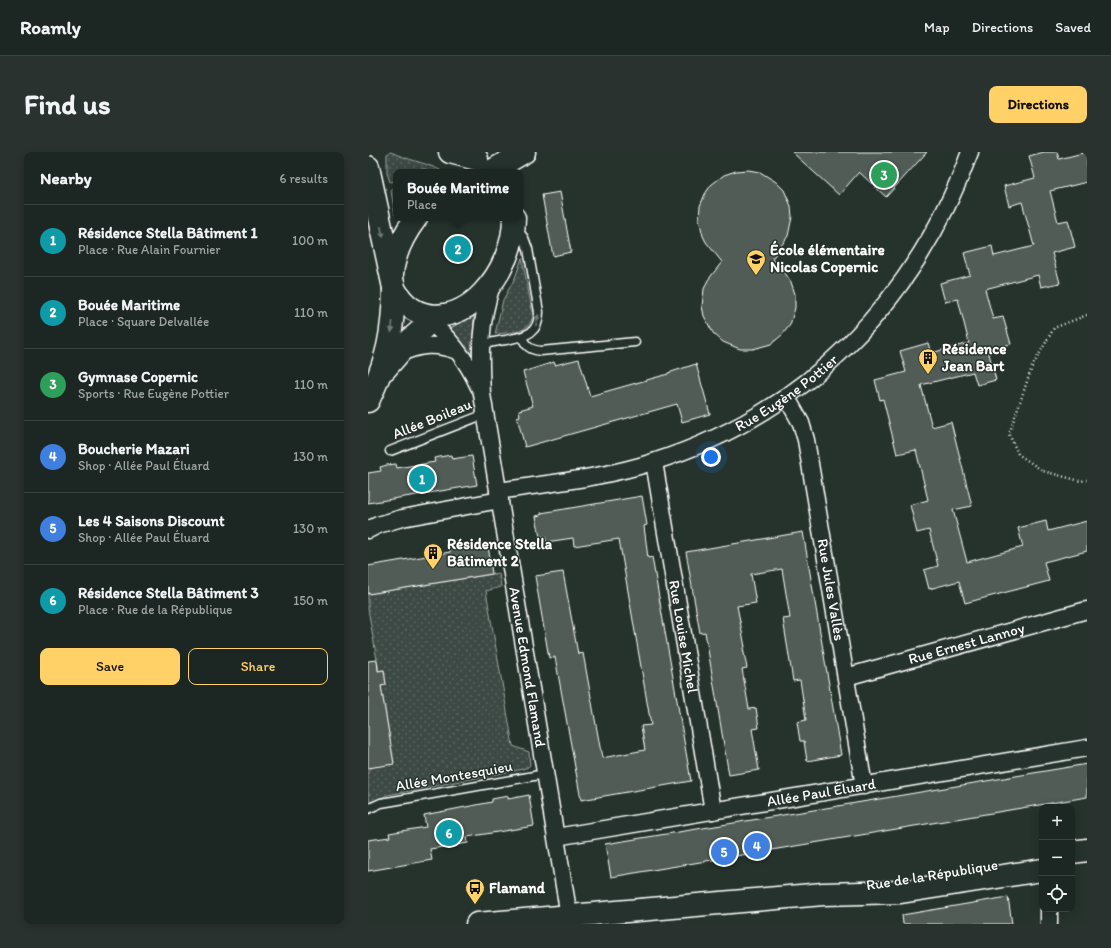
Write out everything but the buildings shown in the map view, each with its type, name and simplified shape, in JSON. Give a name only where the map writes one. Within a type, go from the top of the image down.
[{"type":"street","points":[[450,152],[482,164],[518,159]]},
{"type":"street","name":"Rue Eugène Pottier","points":[[368,530],[378,525],[402,518],[499,495],[623,471],[654,462],[698,446],[730,432],[787,398],[842,351],[880,311],[904,280],[924,250],[942,218],[958,185],[970,152]]},
{"type":"street","points":[[368,167],[372,205],[393,286],[403,301],[428,316],[458,351],[472,373],[482,394]]},
{"type":"street","points":[[368,401],[380,375],[389,349],[392,333],[392,272],[395,257],[402,240],[414,221]]},
{"type":"street","points":[[482,394],[480,344],[485,308],[494,279],[509,249],[514,222]]},
{"type":"street","points":[[380,375],[428,316],[453,313],[472,303],[484,292],[494,279]]},
{"type":"street","points":[[398,354],[411,348],[423,345],[442,346],[458,351]]},
{"type":"street","name":"Avenue Edmond Flamand","points":[[482,394],[569,916]]},
{"type":"street","name":"Rue Jules Vallès","points":[[787,398],[798,418],[804,434],[864,786]]},
{"type":"street","name":"Rue Louise Michel","points":[[654,462],[713,811]]},
{"type":"street","name":"Rue Ernest Lannoy","points":[[846,677],[1087,610]]},
{"type":"street","name":"Allée Paul Éluard","points":[[556,837],[1087,748]]},
{"type":"street","points":[[1075,852],[1087,850]]},
{"type":"street","name":"Rue de la République","points":[[823,894],[882,882],[1039,857]]},
{"type":"street","points":[[1075,866],[1087,864]]},
{"type":"street","name":"Rue de la République","points":[[477,924],[823,894],[901,892],[1039,870]]},
{"type":"street","points":[[1049,912],[1049,924]]},
{"type":"lane","points":[[480,344],[522,337],[535,328],[538,321],[539,312],[528,249],[524,238],[514,222]]},
{"type":"lane","points":[[522,337],[526,346],[541,351],[635,342]]},
{"type":"lane","name":"Allée Boileau","points":[[390,451],[485,414]]},
{"type":"lane","name":"Allée Montesquieu","points":[[368,809],[381,803],[545,774]]},
{"type":"path","points":[[1087,315],[1054,328],[1032,367],[1009,434],[1018,454],[1043,471],[1080,481],[1087,480]]},
{"type":"shaded area","points":[[391,152],[438,169],[393,169],[393,182],[390,182],[387,173],[387,154]]},
{"type":"shaded area","points":[[393,188],[393,203],[391,191]]},
{"type":"shaded area","points":[[522,258],[533,315],[531,321],[528,326],[519,331],[495,334],[503,300],[515,278]]},
{"type":"shaded area","points":[[470,316],[474,318],[472,352],[468,353],[448,330]]},
{"type":"shaded area","points":[[499,573],[501,587],[486,591],[513,746],[529,752],[530,765],[523,769],[388,795],[370,802],[368,792],[368,768],[394,763],[381,686],[386,685],[384,670],[379,671],[368,609],[368,594]]},
{"type":"place","name":"Gymnase Copernic","points":[[884,175]]},
{"type":"place","name":"Bouée Maritime","points":[[458,249]]},
{"type":"place","name":"École élémentaire Nicolas Copernic","points":[[756,276]]},
{"type":"place","name":"Résidence Jean Bart","points":[[928,375]]},
{"type":"place","name":"Résidence Stella Bâtiment 1","points":[[422,479]]},
{"type":"place","name":"Résidence Stella Bâtiment 2","points":[[433,570]]},
{"type":"place","name":"Résidence Stella Bâtiment 3","points":[[449,833]]},
{"type":"place","name":"Boucherie Mazari","points":[[757,846]]},
{"type":"place","name":"Les 4 Saisons Discount","points":[[724,852]]},
{"type":"place","name":"Flamand","points":[[475,905]]}]
